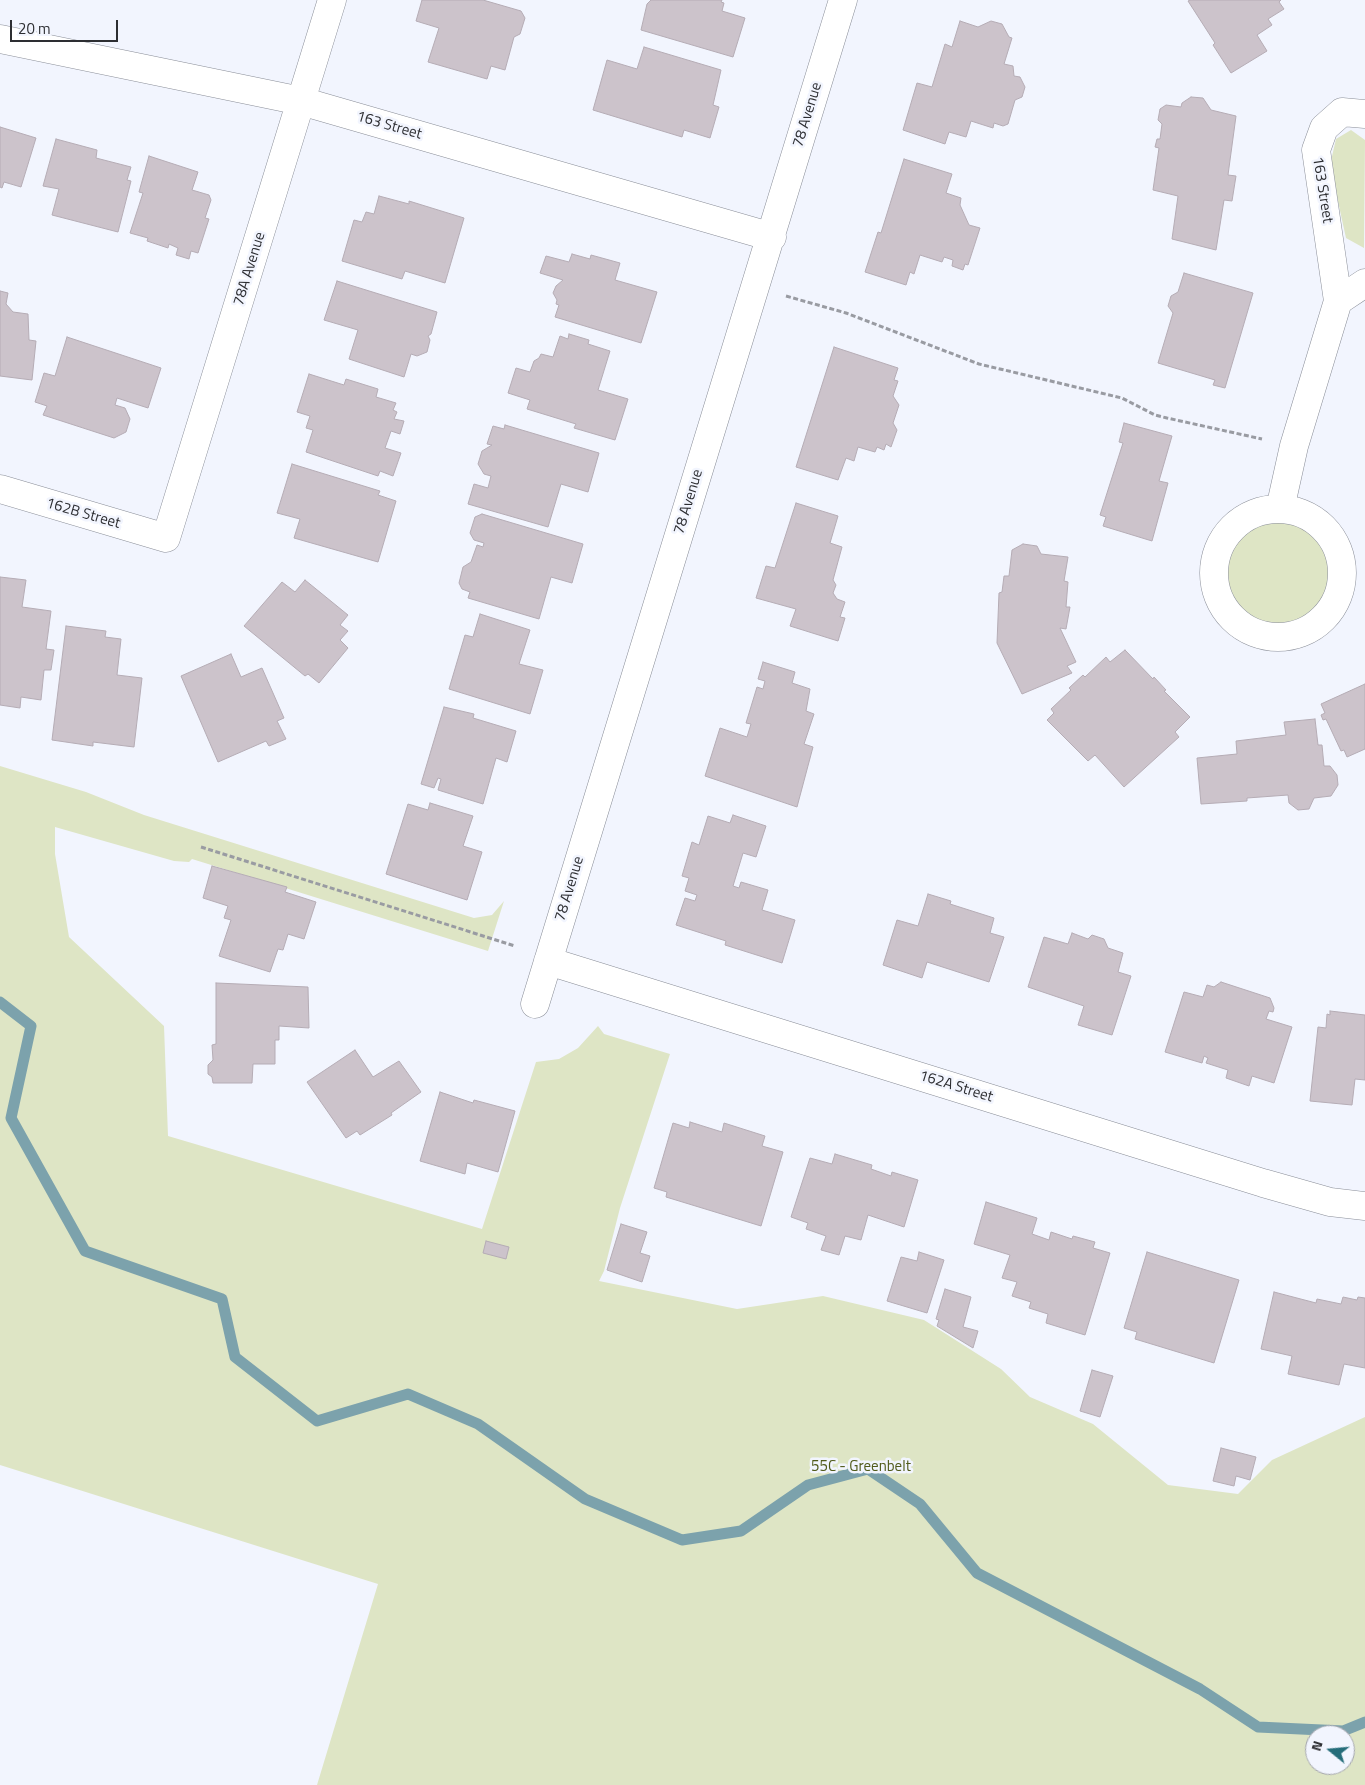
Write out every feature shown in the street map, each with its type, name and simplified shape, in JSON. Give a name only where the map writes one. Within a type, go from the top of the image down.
[{"type":"street","name":"78A Avenue","points":[[166,538],[332,0]]},
{"type":"street","name":"78 Avenue","points":[[534,1004],[772,237],[843,0]]},
{"type":"street","name":"163 Street","points":[[0,39],[302,100],[772,237]]},
{"type":"street","name":"163 Street","points":[[1280,508],[1294,446],[1338,301],[1316,150],[1324,128],[1342,112],[1365,114]]},
{"type":"street","points":[[1338,301],[1365,283]]},
{"type":"street","name":"162B Street","points":[[0,489],[166,538]]},
{"type":"street","points":[[1280,508],[1294,510],[1315,520],[1331,536],[1340,556],[1342,578],[1339,595],[1328,614],[1311,629],[1290,637],[1267,637],[1239,624],[1223,608],[1215,587],[1214,565],[1223,539],[1238,523],[1258,512],[1280,508]]},
{"type":"street","name":"162A Street","points":[[548,961],[1262,1183],[1330,1202],[1365,1206]]},
{"type":"path","points":[[779,294],[846,313],[980,364],[1122,398],[1161,417],[1267,440]]},
{"type":"path","points":[[201,847],[515,946]]},
{"type":"green space","points":[[1351,130],[1365,140],[1364,248],[1346,238],[1330,165],[1336,139]]},
{"type":"green space","points":[[1279,519],[1299,523],[1317,534],[1328,552],[1332,572],[1328,592],[1317,610],[1299,621],[1279,625],[1259,621],[1241,610],[1230,592],[1226,572],[1230,552],[1241,534],[1259,523]]},
{"type":"green space","name":"55C - Greenbelt","points":[[0,766],[86,792],[144,815],[474,918],[492,915],[504,901],[488,951],[192,859],[189,862],[174,861],[55,827],[55,854],[69,937],[164,1026],[168,1136],[482,1229],[536,1062],[559,1059],[578,1048],[598,1026],[604,1034],[670,1054],[620,1208],[604,1271],[599,1281],[737,1309],[823,1296],[924,1320],[1001,1369],[1030,1397],[1093,1424],[1168,1485],[1238,1494],[1272,1460],[1365,1417],[1365,1785],[317,1785],[378,1584],[0,1465]]},
{"type":"building","points":[[422,0],[483,0],[521,11],[525,18],[520,34],[514,37],[505,70],[491,66],[487,79],[428,62],[439,28],[416,21]]},
{"type":"building","points":[[651,0],[722,0],[721,2],[724,3],[722,11],[745,18],[733,57],[641,30],[647,4]]},
{"type":"building","points":[[1281,0],[1279,2],[1284,9],[1268,19],[1272,25],[1257,35],[1267,51],[1231,73],[1213,45],[1215,43],[1188,1]]},
{"type":"building","points":[[960,21],[978,27],[991,21],[1002,24],[1009,37],[1012,38],[1004,64],[1013,66],[1014,76],[1020,77],[1025,87],[1022,97],[1015,100],[1008,124],[1003,126],[994,123],[993,128],[971,121],[966,137],[949,132],[945,144],[903,130],[917,83],[932,87],[945,44],[952,47]]},
{"type":"building","points":[[644,47],[721,70],[713,105],[719,107],[710,138],[684,130],[682,137],[593,110],[607,60],[637,69]]},
{"type":"building","points":[[1191,97],[1203,98],[1211,110],[1236,116],[1228,175],[1236,176],[1232,201],[1224,200],[1216,250],[1172,239],[1178,196],[1153,190],[1159,148],[1155,147],[1157,139],[1160,139],[1162,124],[1158,120],[1160,109],[1166,105],[1181,107],[1182,103]]},
{"type":"building","points":[[0,127],[36,138],[21,187],[4,182],[2,188],[0,187]]},
{"type":"building","points":[[56,139],[97,150],[96,158],[131,167],[127,180],[131,181],[118,232],[52,215],[59,189],[43,186]]},
{"type":"building","points":[[149,156],[198,172],[192,190],[209,195],[211,200],[205,218],[209,219],[198,253],[191,251],[189,259],[176,255],[178,248],[169,244],[168,248],[147,241],[148,238],[130,233],[143,193],[139,192]]},
{"type":"building","points":[[904,159],[952,174],[946,193],[961,198],[960,205],[969,225],[980,228],[968,265],[965,264],[963,270],[952,266],[953,260],[944,257],[942,262],[920,255],[914,274],[910,272],[906,285],[865,272],[878,232],[881,233]]},
{"type":"building","points":[[379,196],[409,204],[409,201],[464,218],[445,283],[405,271],[402,279],[342,261],[354,220],[362,222],[366,212],[374,214]]},
{"type":"building","points":[[572,254],[590,259],[591,255],[620,263],[615,280],[657,292],[641,343],[555,317],[559,305],[556,304],[557,300],[553,293],[556,286],[563,280],[540,273],[546,256],[569,262]]},
{"type":"building","points":[[1184,273],[1253,293],[1225,388],[1213,385],[1215,380],[1158,363],[1173,313],[1168,306],[1171,296],[1178,292]]},
{"type":"building","points":[[337,281],[437,312],[431,334],[428,336],[430,340],[427,352],[417,356],[411,354],[404,377],[349,359],[358,330],[324,320]]},
{"type":"building","points":[[0,291],[8,293],[6,304],[13,312],[28,314],[29,340],[36,341],[32,380],[0,376]]},
{"type":"building","points":[[569,334],[589,340],[588,344],[610,351],[598,390],[628,399],[615,440],[574,428],[576,424],[527,409],[530,400],[508,393],[516,368],[530,372],[534,361],[541,354],[553,357],[560,336],[568,339]]},
{"type":"building","points":[[67,337],[161,368],[148,408],[117,398],[115,405],[125,408],[130,419],[126,432],[114,438],[43,415],[47,406],[35,402],[44,373],[55,376]]},
{"type":"building","points":[[834,347],[898,368],[894,380],[898,381],[893,396],[899,405],[893,423],[897,430],[891,447],[886,444],[884,450],[877,447],[875,452],[858,447],[854,461],[846,458],[838,480],[796,467]]},
{"type":"building","points":[[309,374],[344,385],[346,379],[378,389],[376,397],[396,403],[393,410],[397,412],[394,419],[404,421],[400,434],[391,431],[385,448],[401,453],[393,476],[380,471],[378,476],[306,452],[313,430],[306,428],[310,416],[297,412]]},
{"type":"building","points":[[1124,423],[1172,436],[1159,481],[1168,483],[1152,541],[1103,526],[1106,517],[1100,515],[1123,443],[1119,442]]},
{"type":"building","points":[[505,425],[599,453],[588,492],[561,484],[548,527],[468,504],[474,484],[488,488],[491,476],[484,474],[478,464],[482,451],[492,445],[487,444],[493,426],[504,429]]},
{"type":"building","points":[[292,464],[380,491],[378,495],[396,501],[378,562],[294,538],[300,519],[277,513]]},
{"type":"building","points":[[796,503],[838,516],[830,543],[842,547],[833,580],[836,585],[833,593],[837,599],[845,602],[840,617],[845,618],[838,641],[790,626],[796,609],[756,598],[766,566],[775,568]]},
{"type":"building","points":[[482,514],[583,544],[572,583],[551,577],[539,619],[468,598],[470,592],[462,589],[459,583],[463,567],[471,562],[477,545],[483,547],[484,543],[474,540],[470,533],[475,517]]},
{"type":"building","points":[[1023,544],[1037,546],[1041,554],[1068,557],[1064,581],[1068,582],[1066,607],[1070,607],[1066,629],[1060,628],[1076,662],[1067,666],[1072,673],[1022,694],[997,643],[999,593],[1002,592],[1004,576],[1009,576],[1012,550]]},
{"type":"building","points":[[0,577],[26,580],[22,607],[51,611],[46,649],[54,650],[51,670],[44,670],[41,700],[21,697],[20,708],[0,705]]},
{"type":"building","points":[[305,580],[348,615],[340,625],[348,631],[340,640],[348,648],[319,683],[308,674],[305,676],[244,626],[282,582],[295,592]]},
{"type":"building","points":[[480,614],[530,630],[519,664],[543,670],[530,714],[449,689],[465,635],[473,637]]},
{"type":"building","points":[[66,626],[106,631],[105,637],[121,639],[117,675],[142,678],[134,747],[93,742],[93,746],[52,740]]},
{"type":"building","points":[[1125,650],[1153,679],[1154,677],[1166,690],[1164,691],[1190,717],[1175,732],[1179,737],[1124,787],[1095,755],[1088,761],[1047,720],[1054,713],[1051,709],[1071,690],[1069,688],[1083,675],[1085,677],[1106,657],[1110,662]]},
{"type":"building","points":[[231,654],[241,677],[262,668],[284,718],[277,721],[286,739],[269,746],[266,741],[218,762],[181,676]]},
{"type":"building","points":[[763,662],[795,672],[792,683],[810,689],[806,711],[814,714],[804,744],[813,747],[797,807],[705,776],[720,728],[747,737],[751,724],[746,723],[757,687],[763,689],[765,681],[758,679]]},
{"type":"building","points":[[1365,684],[1365,749],[1347,757],[1344,750],[1341,751],[1326,719],[1323,720],[1321,715],[1325,713],[1321,704]]},
{"type":"building","points":[[444,707],[474,714],[473,718],[516,731],[507,762],[496,758],[483,804],[438,790],[441,779],[438,778],[434,788],[421,784]]},
{"type":"building","points":[[1315,719],[1318,745],[1322,745],[1324,766],[1330,766],[1337,775],[1338,785],[1331,796],[1314,798],[1309,809],[1298,810],[1289,803],[1288,795],[1247,798],[1247,801],[1201,804],[1197,758],[1237,754],[1236,741],[1286,735],[1284,722]]},
{"type":"building","points":[[430,803],[473,816],[463,846],[482,852],[467,900],[386,874],[408,804],[428,810]]},
{"type":"building","points":[[733,815],[766,826],[756,857],[743,853],[733,886],[739,888],[741,882],[768,890],[762,910],[795,920],[782,963],[725,945],[726,941],[676,925],[685,898],[695,901],[697,895],[685,891],[689,878],[682,876],[692,842],[699,845],[708,816],[730,823]]},
{"type":"building","points":[[212,866],[287,887],[285,892],[316,902],[304,939],[288,934],[283,950],[278,949],[270,972],[219,956],[231,920],[224,918],[228,906],[203,898]]},
{"type":"building","points":[[928,894],[951,901],[950,904],[994,918],[990,933],[1004,937],[989,982],[927,962],[922,978],[883,965],[897,920],[918,926]]},
{"type":"building","points":[[1072,933],[1088,939],[1092,935],[1104,939],[1108,948],[1123,953],[1118,972],[1131,976],[1112,1035],[1078,1025],[1084,1006],[1028,987],[1044,937],[1068,944]]},
{"type":"building","points":[[1221,982],[1270,998],[1274,1008],[1273,1012],[1269,1011],[1266,1019],[1292,1027],[1274,1083],[1252,1076],[1249,1086],[1226,1078],[1228,1070],[1206,1063],[1208,1058],[1204,1056],[1202,1063],[1165,1052],[1184,992],[1203,997],[1207,985],[1214,987]]},
{"type":"building","points":[[216,983],[308,987],[309,1028],[279,1026],[279,1040],[275,1040],[275,1064],[253,1064],[252,1083],[213,1083],[212,1077],[208,1074],[208,1065],[213,1060],[212,1045],[216,1044]]},
{"type":"building","points":[[1330,1011],[1365,1015],[1365,1080],[1355,1079],[1352,1105],[1310,1101],[1318,1027],[1326,1028],[1327,1014],[1330,1015]]},
{"type":"building","points":[[355,1050],[373,1077],[399,1061],[421,1092],[391,1113],[392,1115],[360,1135],[357,1131],[346,1138],[307,1082]]},
{"type":"building","points":[[440,1092],[473,1103],[474,1100],[515,1111],[498,1172],[467,1163],[465,1174],[420,1161]]},
{"type":"building","points":[[690,1122],[722,1132],[724,1123],[765,1136],[762,1146],[783,1152],[761,1226],[666,1197],[667,1192],[654,1188],[673,1123],[689,1128]]},
{"type":"building","points":[[835,1154],[872,1165],[871,1169],[891,1176],[892,1172],[918,1180],[904,1227],[868,1215],[861,1240],[845,1236],[839,1255],[821,1250],[826,1236],[806,1229],[808,1223],[791,1217],[810,1158],[832,1164]]},
{"type":"building","points":[[986,1202],[1037,1218],[1032,1234],[1049,1240],[1051,1232],[1072,1239],[1073,1236],[1095,1242],[1093,1248],[1110,1253],[1085,1335],[1046,1323],[1048,1314],[1029,1308],[1031,1302],[1012,1296],[1017,1282],[1002,1278],[1010,1255],[974,1244]]},
{"type":"building","points":[[621,1224],[647,1232],[640,1253],[650,1256],[642,1282],[607,1270]]},
{"type":"building","points":[[486,1241],[509,1247],[506,1259],[483,1253]]},
{"type":"building","points":[[919,1252],[944,1260],[927,1313],[887,1301],[901,1257],[917,1261]]},
{"type":"building","points":[[1147,1252],[1239,1280],[1214,1363],[1135,1339],[1137,1332],[1124,1328]]},
{"type":"building","points":[[945,1289],[971,1297],[963,1327],[978,1331],[973,1348],[937,1326],[939,1320],[936,1319]]},
{"type":"building","points":[[1274,1292],[1316,1303],[1317,1299],[1341,1304],[1343,1297],[1357,1300],[1358,1297],[1365,1298],[1365,1368],[1344,1364],[1339,1385],[1288,1374],[1292,1356],[1261,1349]]},
{"type":"building","points":[[1092,1370],[1113,1376],[1100,1417],[1080,1411]]},
{"type":"building","points":[[1221,1448],[1256,1457],[1250,1480],[1236,1476],[1234,1486],[1213,1481]]},
{"type":"waterway","points":[[0,1002],[31,1026],[11,1118],[85,1251],[222,1299],[235,1357],[317,1421],[408,1394],[478,1424],[585,1499],[682,1540],[741,1531],[808,1485],[868,1469],[920,1504],[977,1573],[1200,1689],[1258,1727],[1343,1731],[1365,1722]]}]
